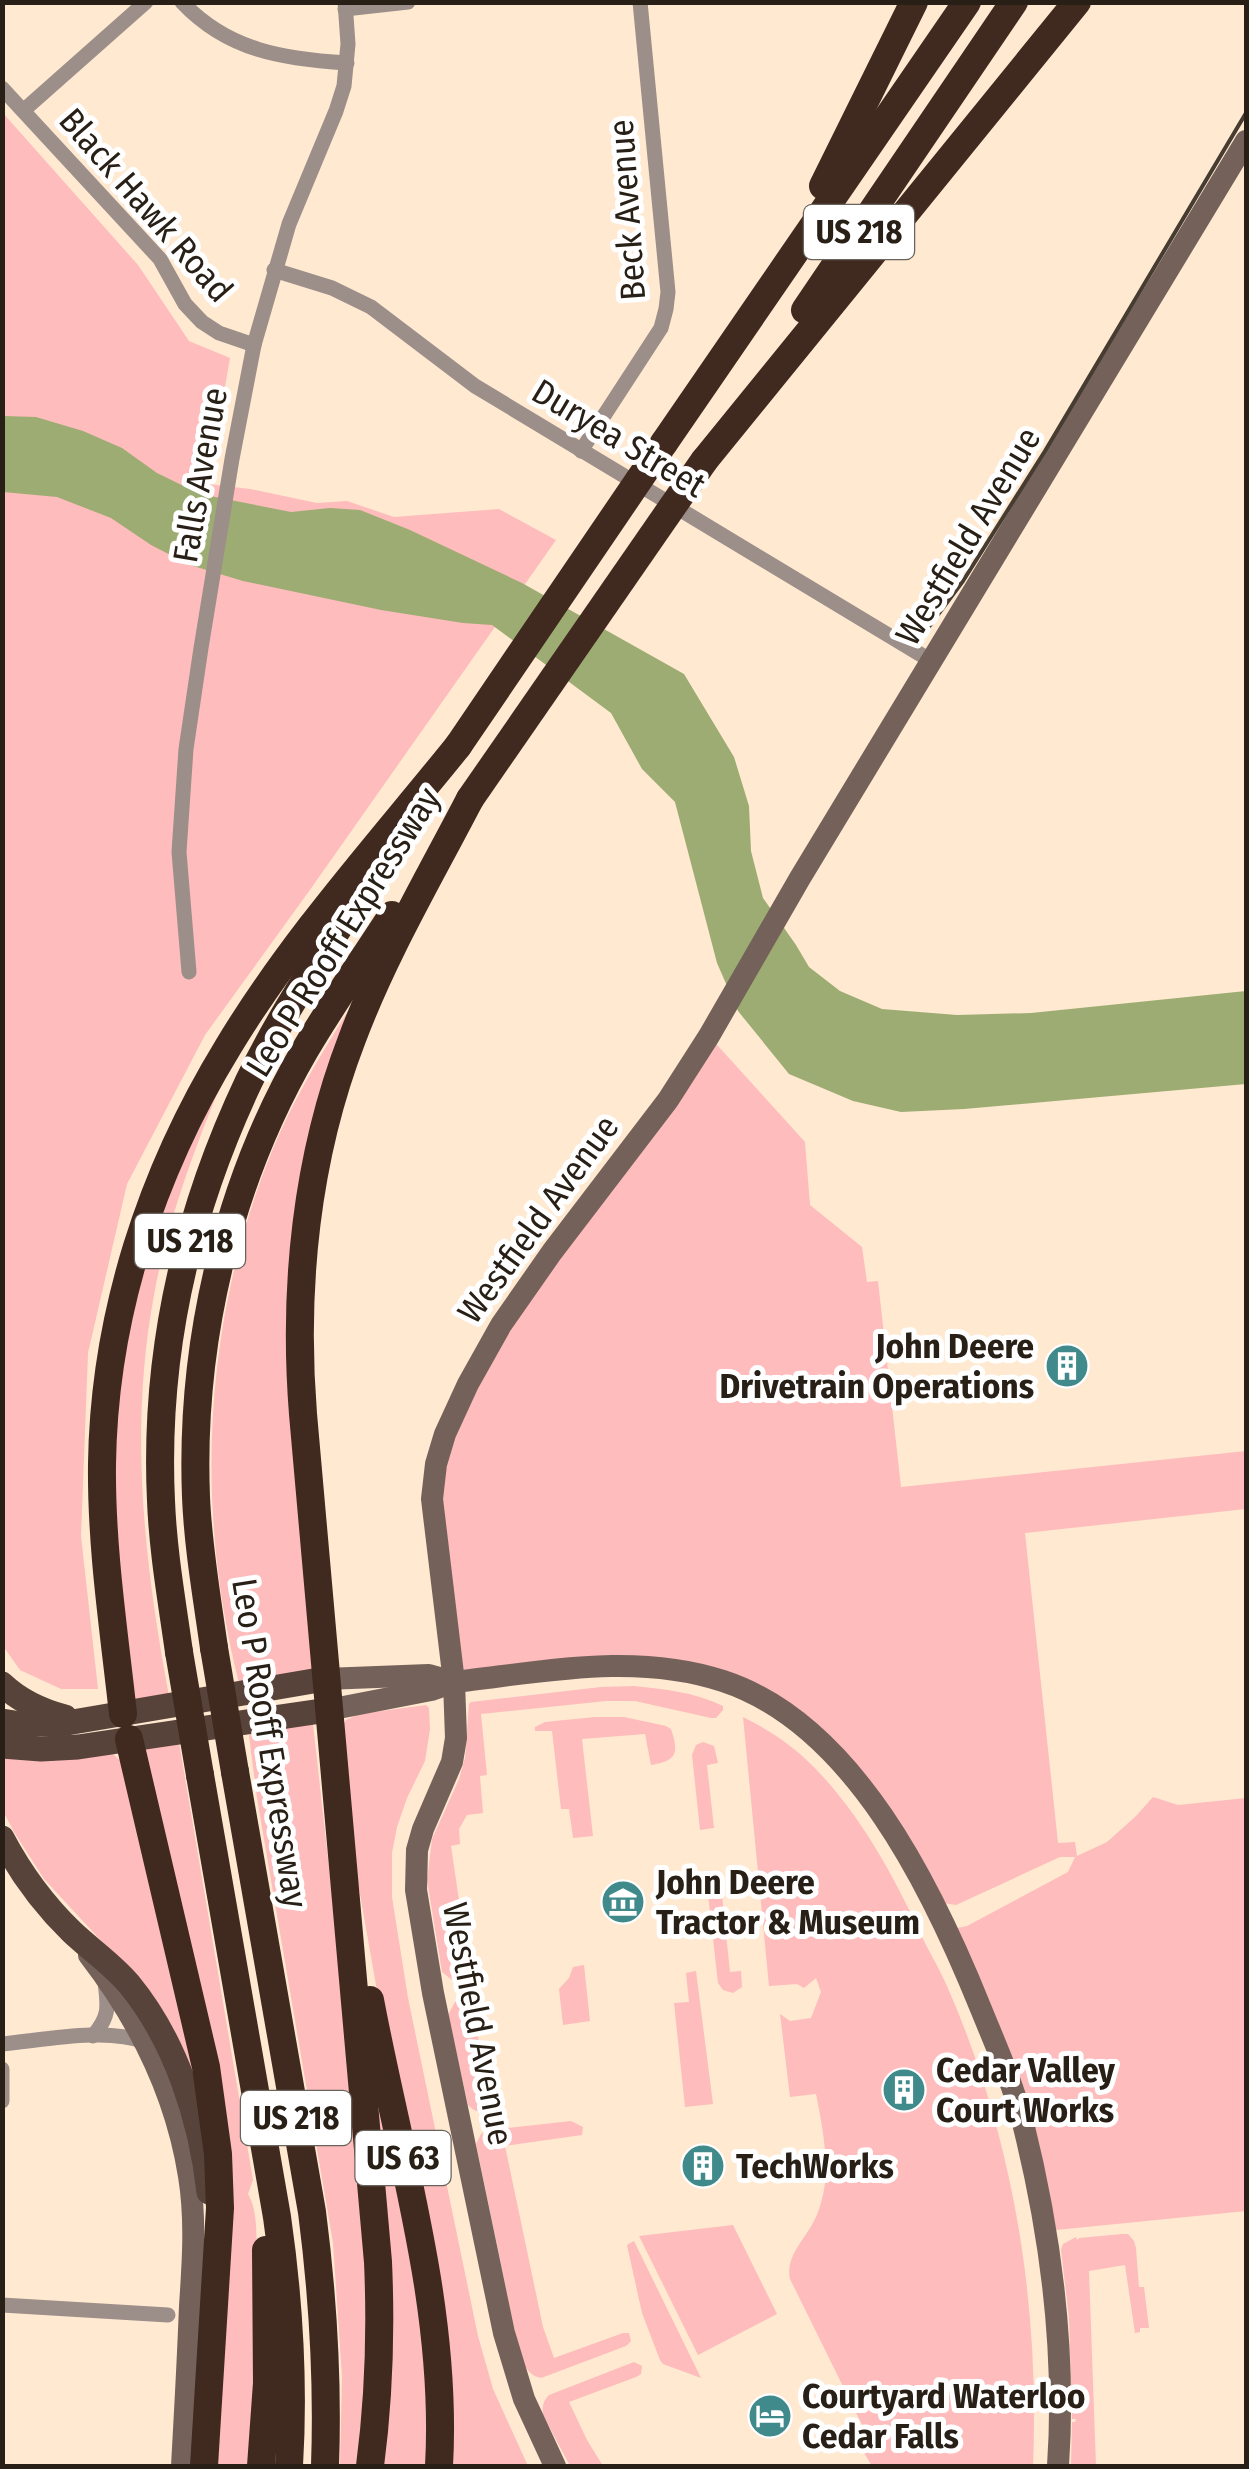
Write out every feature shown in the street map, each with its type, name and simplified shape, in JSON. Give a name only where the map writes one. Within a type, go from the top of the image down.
[{"type":"highway","points":[[672,432],[823,186],[914,2]]},
{"type":"highway","name":"Leo P Rooff Expressway","points":[[289,2466],[291,2375],[278,2216],[165,1554],[161,1414],[169,1334],[181,1273],[202,1200],[250,1078],[367,869],[458,746],[966,2]]},
{"type":"highway","name":"Leo P Rooff Expressway","points":[[325,2466],[326,2372],[312,2212],[214,1648],[200,1546],[195,1457],[200,1370],[216,1278],[262,1138],[305,1051],[413,893],[470,800],[1014,2]]},
{"type":"highway","points":[[704,460],[1076,2]]},
{"type":"highway","points":[[204,2466],[220,2208],[218,2154],[206,2067],[126,1726],[104,1547],[102,1460],[108,1386],[128,1275],[157,1189],[194,1106],[280,968],[367,869]]},
{"type":"highway","points":[[325,1679],[299,1372],[304,1244],[316,1166],[335,1088],[413,893]]},
{"type":"highway","name":"US 63","points":[[325,1679],[342,1852],[433,2320],[440,2375],[439,2466]]},
{"type":"highway","points":[[342,1852],[378,2262],[379,2355],[370,2466]]},
{"type":"highway","points":[[261,2466],[268,2305],[265,2144]]},
{"type":"main road","points":[[2,1746],[62,1748],[126,1726],[325,1679]]},
{"type":"main road","points":[[2,1684],[15,1696],[51,1714],[126,1726],[328,1710]]},
{"type":"main road","points":[[2,1722],[42,1725],[80,1721]]},
{"type":"main road","points":[[2,1838],[32,1885],[71,1932],[110,1963],[130,1985],[162,2036],[185,2088],[208,2180],[213,2311]]},
{"type":"street","points":[[24,110],[146,2]]},
{"type":"street","points":[[182,2],[217,32],[246,46],[290,58],[347,63]]},
{"type":"street","points":[[345,6],[408,2]]},
{"type":"street","name":"Beck Avenue","points":[[581,451],[661,328],[666,310],[668,292],[640,2]]},
{"type":"street","name":"Falls Avenue","points":[[189,972],[179,852],[186,749],[201,648],[254,344],[294,212],[344,86],[345,6]]},
{"type":"street","name":"Black Hawk Road","points":[[2,88],[160,258],[185,304],[202,322],[219,333],[254,344]]},
{"type":"street","name":"Westfield Avenue","points":[[556,2466],[524,2399],[504,2333],[433,1993],[416,1890],[417,1850],[452,1762],[456,1738],[454,1682],[432,1499],[436,1464],[468,1384],[501,1325],[668,1100],[709,1036],[800,878],[1246,141]]},
{"type":"street","name":"Duryea Street","points":[[274,270],[332,288],[372,307],[475,386],[932,662]]},
{"type":"street","points":[[328,1710],[454,1682],[621,1664],[654,1666],[725,1682],[758,1696],[787,1713],[841,1762],[902,1846],[935,1902],[977,1998],[1021,2117],[1046,2231],[1057,2315],[1058,2466]]},
{"type":"street","points":[[325,1679],[429,1675],[454,1682]]},
{"type":"street","points":[[71,1932],[103,1973],[146,2042],[178,2124],[190,2179],[194,2238],[182,2466]]},
{"type":"street","points":[[93,2036],[107,2013],[103,1973]]},
{"type":"street","points":[[2,2044],[120,2035],[146,2042]]},
{"type":"street","points":[[2,2069],[2,2101]]},
{"type":"street","points":[[2,2305],[168,2316]]},
{"type":"shaded area","points":[[2,112],[138,265],[189,341],[230,358],[208,484],[317,503],[347,501],[394,517],[499,509],[556,540],[205,1035],[127,1184],[88,1353],[81,1536],[98,1689],[61,1689],[20,1670],[3,1646]]},
{"type":"shaded area","points":[[3,416],[36,417],[83,431],[122,448],[157,473],[200,494],[291,512],[360,510],[522,583],[684,674],[734,757],[749,806],[751,851],[763,898],[809,967],[840,991],[882,1009],[957,1015],[1031,1013],[1246,991],[1246,1084],[901,1112],[853,1101],[789,1074],[738,1011],[717,963],[675,802],[642,769],[611,713],[492,625],[381,610],[243,581],[190,565],[111,518],[57,497],[3,492]]},
{"type":"shaded area","points":[[348,1011],[353,1014],[287,1318],[287,1378],[316,1671],[240,1687],[225,1620],[216,1552],[213,1416],[219,1348],[231,1281],[272,1151],[297,1097]]},
{"type":"shaded area","points":[[709,1036],[805,1142],[810,1205],[862,1247],[867,1282],[878,1281],[901,1487],[1246,1451],[1246,1509],[1025,1533],[1058,1843],[1075,1842],[1077,1856],[1107,1842],[1153,1797],[1178,1805],[1246,1798],[1246,2211],[1046,2231],[1035,2173],[948,1930],[967,1926],[1068,1872],[1075,1857],[1060,1857],[956,1905],[935,1902],[814,1735],[690,1672],[454,1682],[432,1499],[468,1384]]},
{"type":"shaded area","points":[[221,1084],[174,1214],[159,1268],[146,1345],[143,1495],[153,1596],[169,1696],[129,1700],[111,1567],[111,1408],[149,1230]]},
{"type":"shaded area","points":[[634,1686],[690,1694],[723,1706],[723,1710],[711,1718],[635,1701],[606,1701],[481,1714],[487,1775],[480,1776],[483,1813],[467,1815],[459,1829],[460,1844],[451,1846],[469,1968],[478,1967],[481,1973],[478,1978],[452,1980],[442,1972],[427,1880],[432,1839],[465,1758],[469,1704]]},
{"type":"shaded area","points":[[426,1705],[430,1729],[425,1761],[397,1827],[392,1853],[392,1897],[408,1998],[478,2336],[493,2389],[528,2466],[445,2466],[392,2076],[354,1860],[341,1729],[346,1720],[359,1714]]},
{"type":"shaded area","points":[[624,1717],[666,1726],[671,1729],[675,1750],[671,1758],[651,1765],[645,1734],[582,1739],[593,1836],[573,1838],[569,1809],[561,1809],[552,1731],[535,1731],[535,1727],[545,1722]]},
{"type":"shaded area","points":[[743,1717],[800,1754],[856,1818],[900,1892],[944,1979],[969,2041],[1005,2159],[1017,2220],[1032,2343],[1033,2466],[872,2466],[861,2448],[871,2443],[790,2279],[790,2263],[821,2202],[825,2154],[816,2094],[790,2097],[780,2014],[790,2021],[811,2018],[821,1992],[816,1978],[804,1988],[797,1984],[769,1986]]},
{"type":"shaded area","points":[[313,1724],[356,2110],[371,2286],[362,2466],[340,2466],[342,2377],[333,2243],[249,1736]]},
{"type":"shaded area","points":[[179,1742],[253,2180],[248,2194],[256,2224],[258,2308],[252,2466],[214,2466],[226,2238],[141,1746]]},
{"type":"shaded area","points":[[703,1742],[714,1746],[718,1763],[707,1765],[714,1828],[700,1830],[692,1755],[696,1745]]},
{"type":"shaded area","points":[[3,1754],[113,1754],[124,1764],[210,2140],[130,1972],[44,1879],[14,1832],[3,1811]]},
{"type":"shaded area","points":[[720,1876],[730,1972],[741,1971],[742,1987],[733,1993],[723,1990],[718,1983],[706,1877]]},
{"type":"shaded area","points":[[584,1965],[590,2021],[563,2025],[559,1989],[573,1967]]},
{"type":"shaded area","points":[[696,1971],[713,2104],[685,2107],[674,2003],[689,2002],[686,1973]]},
{"type":"shaded area","points":[[480,1996],[484,2006],[475,2008],[485,2101],[497,2103],[495,2110],[484,2112],[468,2105],[449,2018],[455,2002]]},
{"type":"shaded area","points":[[364,2021],[421,2304],[430,2466],[379,2466]]},
{"type":"shaded area","points":[[571,2121],[583,2127],[582,2135],[505,2146],[543,2327],[554,2358],[623,2333],[629,2333],[631,2341],[541,2378],[527,2369],[517,2341],[476,2144],[481,2134],[490,2130]]},
{"type":"shaded area","points":[[733,2225],[777,2314],[698,2355],[639,2236]]},
{"type":"shaded area","points":[[1128,2234],[1136,2248],[1139,2287],[1144,2287],[1149,2328],[1140,2328],[1135,2333],[1125,2265],[1089,2271],[1096,2466],[1071,2466],[1072,2422],[1076,2419],[1072,2419],[1069,2318],[1061,2250],[1063,2244],[1076,2237],[1077,2240]]},
{"type":"shaded area","points":[[634,2241],[701,2378],[660,2360],[642,2313],[627,2245]]},
{"type":"shaded area","points":[[634,2362],[642,2366],[641,2374],[569,2402],[603,2466],[570,2466],[543,2415],[545,2400],[549,2395]]},
{"type":"railway","points":[[925,632],[963,581],[1045,451],[1246,113]]},
{"type":"place","name":"John Deere Drivetrain Operations","points":[[1067,1366]]},
{"type":"place","name":"John Deere Tractor & Museum","points":[[623,1902]]},
{"type":"place","name":"Cedar Valley Court Works","points":[[904,2090]]},
{"type":"place","name":"TechWorks","points":[[703,2166]]},
{"type":"place","name":"Courtyard Waterloo Cedar Falls","points":[[770,2416]]}]
